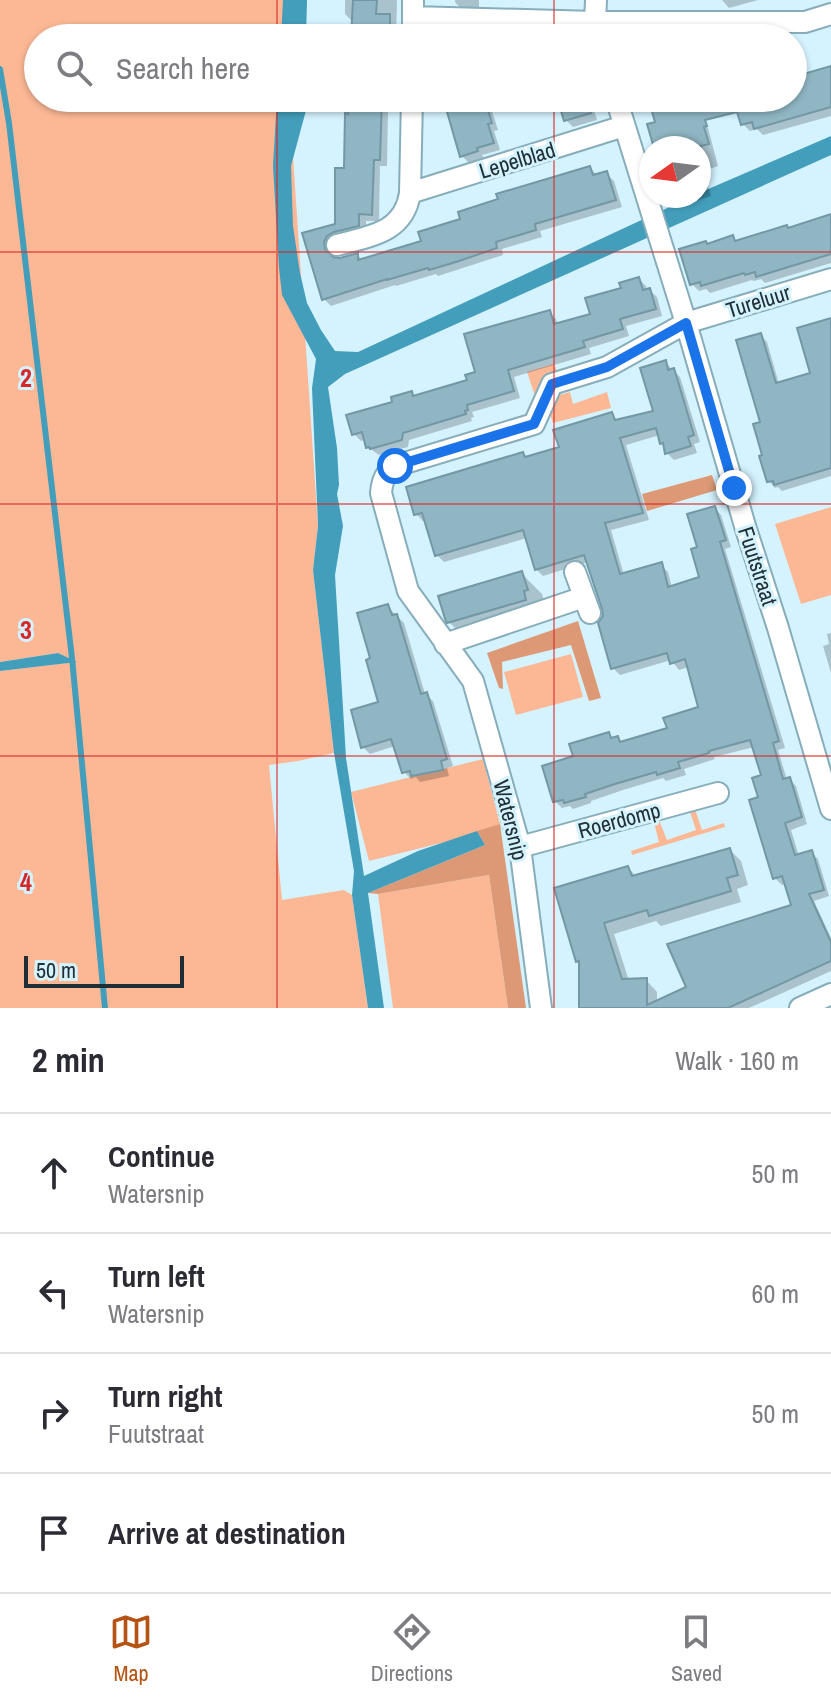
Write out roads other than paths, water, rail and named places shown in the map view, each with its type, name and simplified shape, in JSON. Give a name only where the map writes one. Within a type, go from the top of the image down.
[{"type":"street","points":[[596,0],[597,24]]},
{"type":"street","points":[[753,24],[805,22],[831,14]]},
{"type":"street","points":[[413,18],[505,24]]},
{"type":"street","points":[[337,245],[392,227],[403,216],[410,193],[412,112]]},
{"type":"street","name":"Fuutstraat","points":[[620,112],[826,771],[831,809]]},
{"type":"street","name":"Lepelblad","points":[[410,193],[624,126]]},
{"type":"street","name":"Tureluur","points":[[686,323],[831,279]]},
{"type":"street","name":"Watersnip","points":[[541,1008],[520,847],[473,681],[408,591],[381,493],[382,484],[395,466],[534,424],[552,384],[607,367],[686,323]]},
{"type":"street","points":[[445,644],[587,605],[575,572]]},
{"type":"street","name":"Roerdomp","points":[[520,847],[718,793]]},
{"type":"street","points":[[800,1008],[831,994]]},
{"type":"water","points":[[283,0],[307,0],[306,24],[282,24]]},
{"type":"water","points":[[276,112],[306,112],[291,166],[293,226],[307,303],[335,351],[358,352],[667,208],[711,208],[711,188],[831,136],[831,155],[345,374],[328,387],[337,448],[337,494],[343,526],[335,575],[346,758],[364,876],[418,851],[477,831],[485,845],[368,893],[384,1008],[368,1008],[352,895],[354,871],[334,753],[313,570],[318,526],[312,388],[316,359],[282,295],[273,166]]},
{"type":"water","points":[[58,653],[77,662],[0,671],[0,662]]},
{"type":"waterway","points":[[0,69],[72,658],[105,1008]]}]
